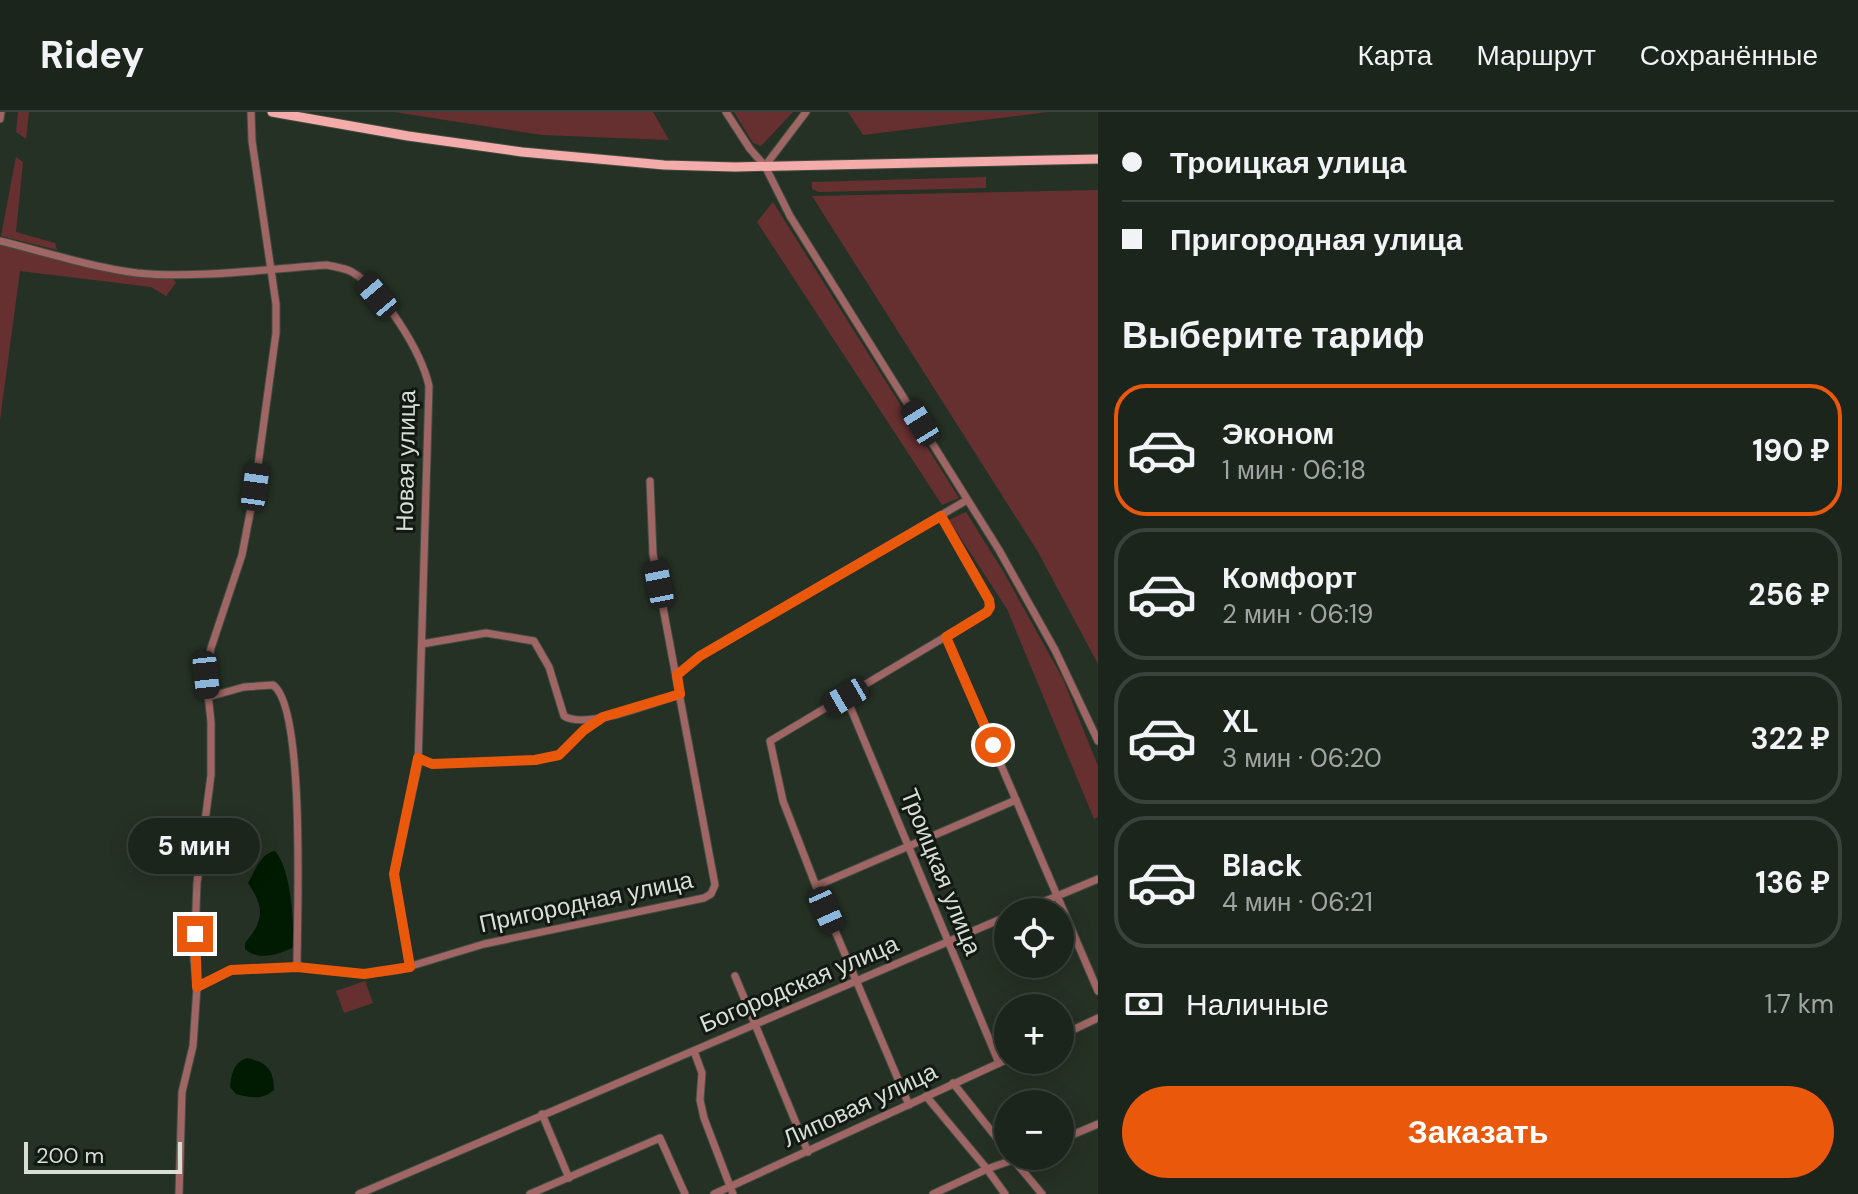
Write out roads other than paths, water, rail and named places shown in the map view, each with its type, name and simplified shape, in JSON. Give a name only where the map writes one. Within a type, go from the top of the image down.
[{"type":"main road","points":[[272,112],[522,152],[664,165],[1098,159]]},
{"type":"street","points":[[0,119],[1,112]]},
{"type":"street","points":[[179,1194],[182,1092],[193,1046],[197,987],[194,960],[197,883],[211,775],[211,722],[206,675],[211,648],[242,555],[255,487],[276,333],[276,304],[252,141],[251,112]]},
{"type":"street","points":[[726,112],[765,166],[790,216],[1033,608],[1098,741]]},
{"type":"street","points":[[765,166],[806,112]]},
{"type":"street","name":"Новая улица","points":[[0,241],[140,273],[327,265],[350,271],[366,283],[387,308],[426,370],[429,386],[418,758],[394,874],[410,967]]},
{"type":"street","name":"Пригородная улица","points":[[197,987],[231,970],[297,967],[364,974],[410,967],[484,944],[704,898],[711,894],[715,885],[653,554],[650,481]]},
{"type":"street","points":[[677,675],[700,656],[967,500]]},
{"type":"street","points":[[909,1105],[783,801],[770,741],[987,612],[989,600],[941,516]]},
{"type":"street","points":[[422,644],[486,633],[534,641],[549,667],[564,716],[569,720],[603,717],[680,694]]},
{"type":"street","points":[[946,637],[1098,991]]},
{"type":"street","points":[[208,697],[244,687],[273,685],[281,694],[296,758],[297,967]]},
{"type":"street","name":"Троицкая улица","points":[[846,697],[994,1051]]},
{"type":"street","points":[[418,758],[432,764],[535,760],[559,755],[584,730],[603,717]]},
{"type":"street","points":[[816,886],[1016,800]]},
{"type":"street","points":[[1052,898],[1098,879]]},
{"type":"street","name":"Богородская улица","points":[[731,1191],[704,1118],[700,1100],[702,1073],[694,1051],[994,922]]},
{"type":"street","points":[[735,976],[808,1152]]},
{"type":"street","points":[[1074,1029],[1098,1018]]},
{"type":"street","points":[[359,1194],[694,1051]]},
{"type":"street","name":"Липовая улица","points":[[714,1194],[731,1191],[994,1065]]},
{"type":"street","points":[[953,1083],[994,1135]]},
{"type":"street","points":[[926,1096],[1005,1194]]},
{"type":"street","points":[[542,1114],[569,1178]]},
{"type":"street","points":[[1074,1134],[1098,1124]]},
{"type":"street","points":[[530,1194],[660,1138],[685,1194]]},
{"type":"street","points":[[933,1194],[994,1165]]},
{"type":"street","points":[[1022,1170],[1042,1194]]}]
